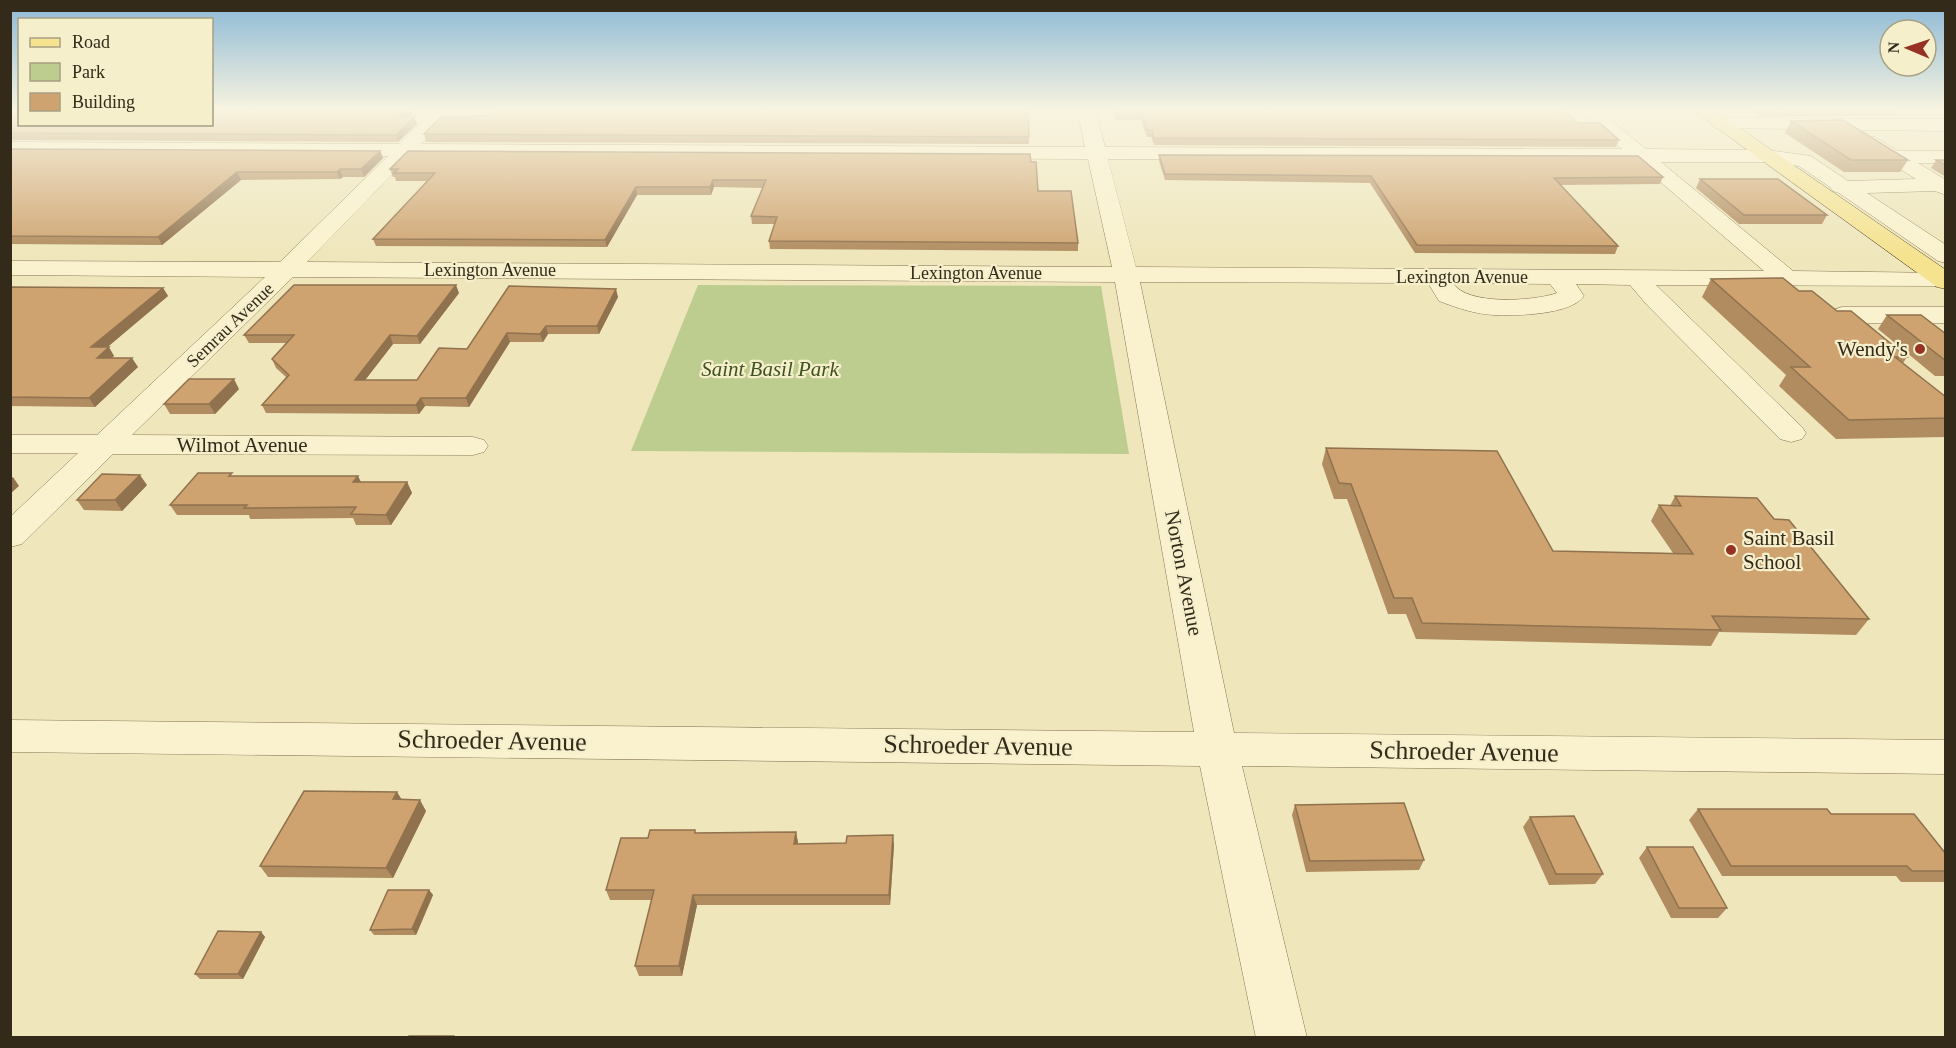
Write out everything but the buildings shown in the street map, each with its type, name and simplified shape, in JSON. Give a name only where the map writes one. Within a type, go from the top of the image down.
[{"type":"main road","points":[[1770,158],[1810,187],[1940,255]]},
{"type":"street","name":"Semrau Avenue","points":[[10,536],[287,269],[396,158]]},
{"type":"street","name":"Norton Avenue","points":[[1098,158],[1126,274],[1217,747],[1282,1038]]},
{"type":"street","points":[[1644,158],[1885,351]]},
{"type":"street","points":[[1785,158],[1804,160],[1940,255]]},
{"type":"street","points":[[1895,158],[1943,187]]},
{"type":"street","points":[[1810,187],[1943,187]]},
{"type":"street","name":"Lexington Avenue","points":[[10,268],[1437,277],[1448,296],[1467,303],[1494,307],[1548,305],[1572,296],[1557,277],[1794,279],[1940,255]]},
{"type":"street","points":[[1638,278],[1656,300],[1791,433]]},
{"type":"street","points":[[1913,314],[1946,340]]},
{"type":"street","points":[[1842,315],[1946,315]]},
{"type":"street","name":"Wilmot Avenue","points":[[10,444],[473,446]]},
{"type":"street","name":"Schroeder Avenue","points":[[10,736],[1217,747],[1946,757]]},
{"type":"green space","name":"Saint Basil Park","points":[[698,285],[1101,286],[1129,454],[631,451]]},
{"type":"place","name":"Wendy's","points":[[1920,349]]},
{"type":"place","name":"Saint Basil School","points":[[1731,550]]}]
